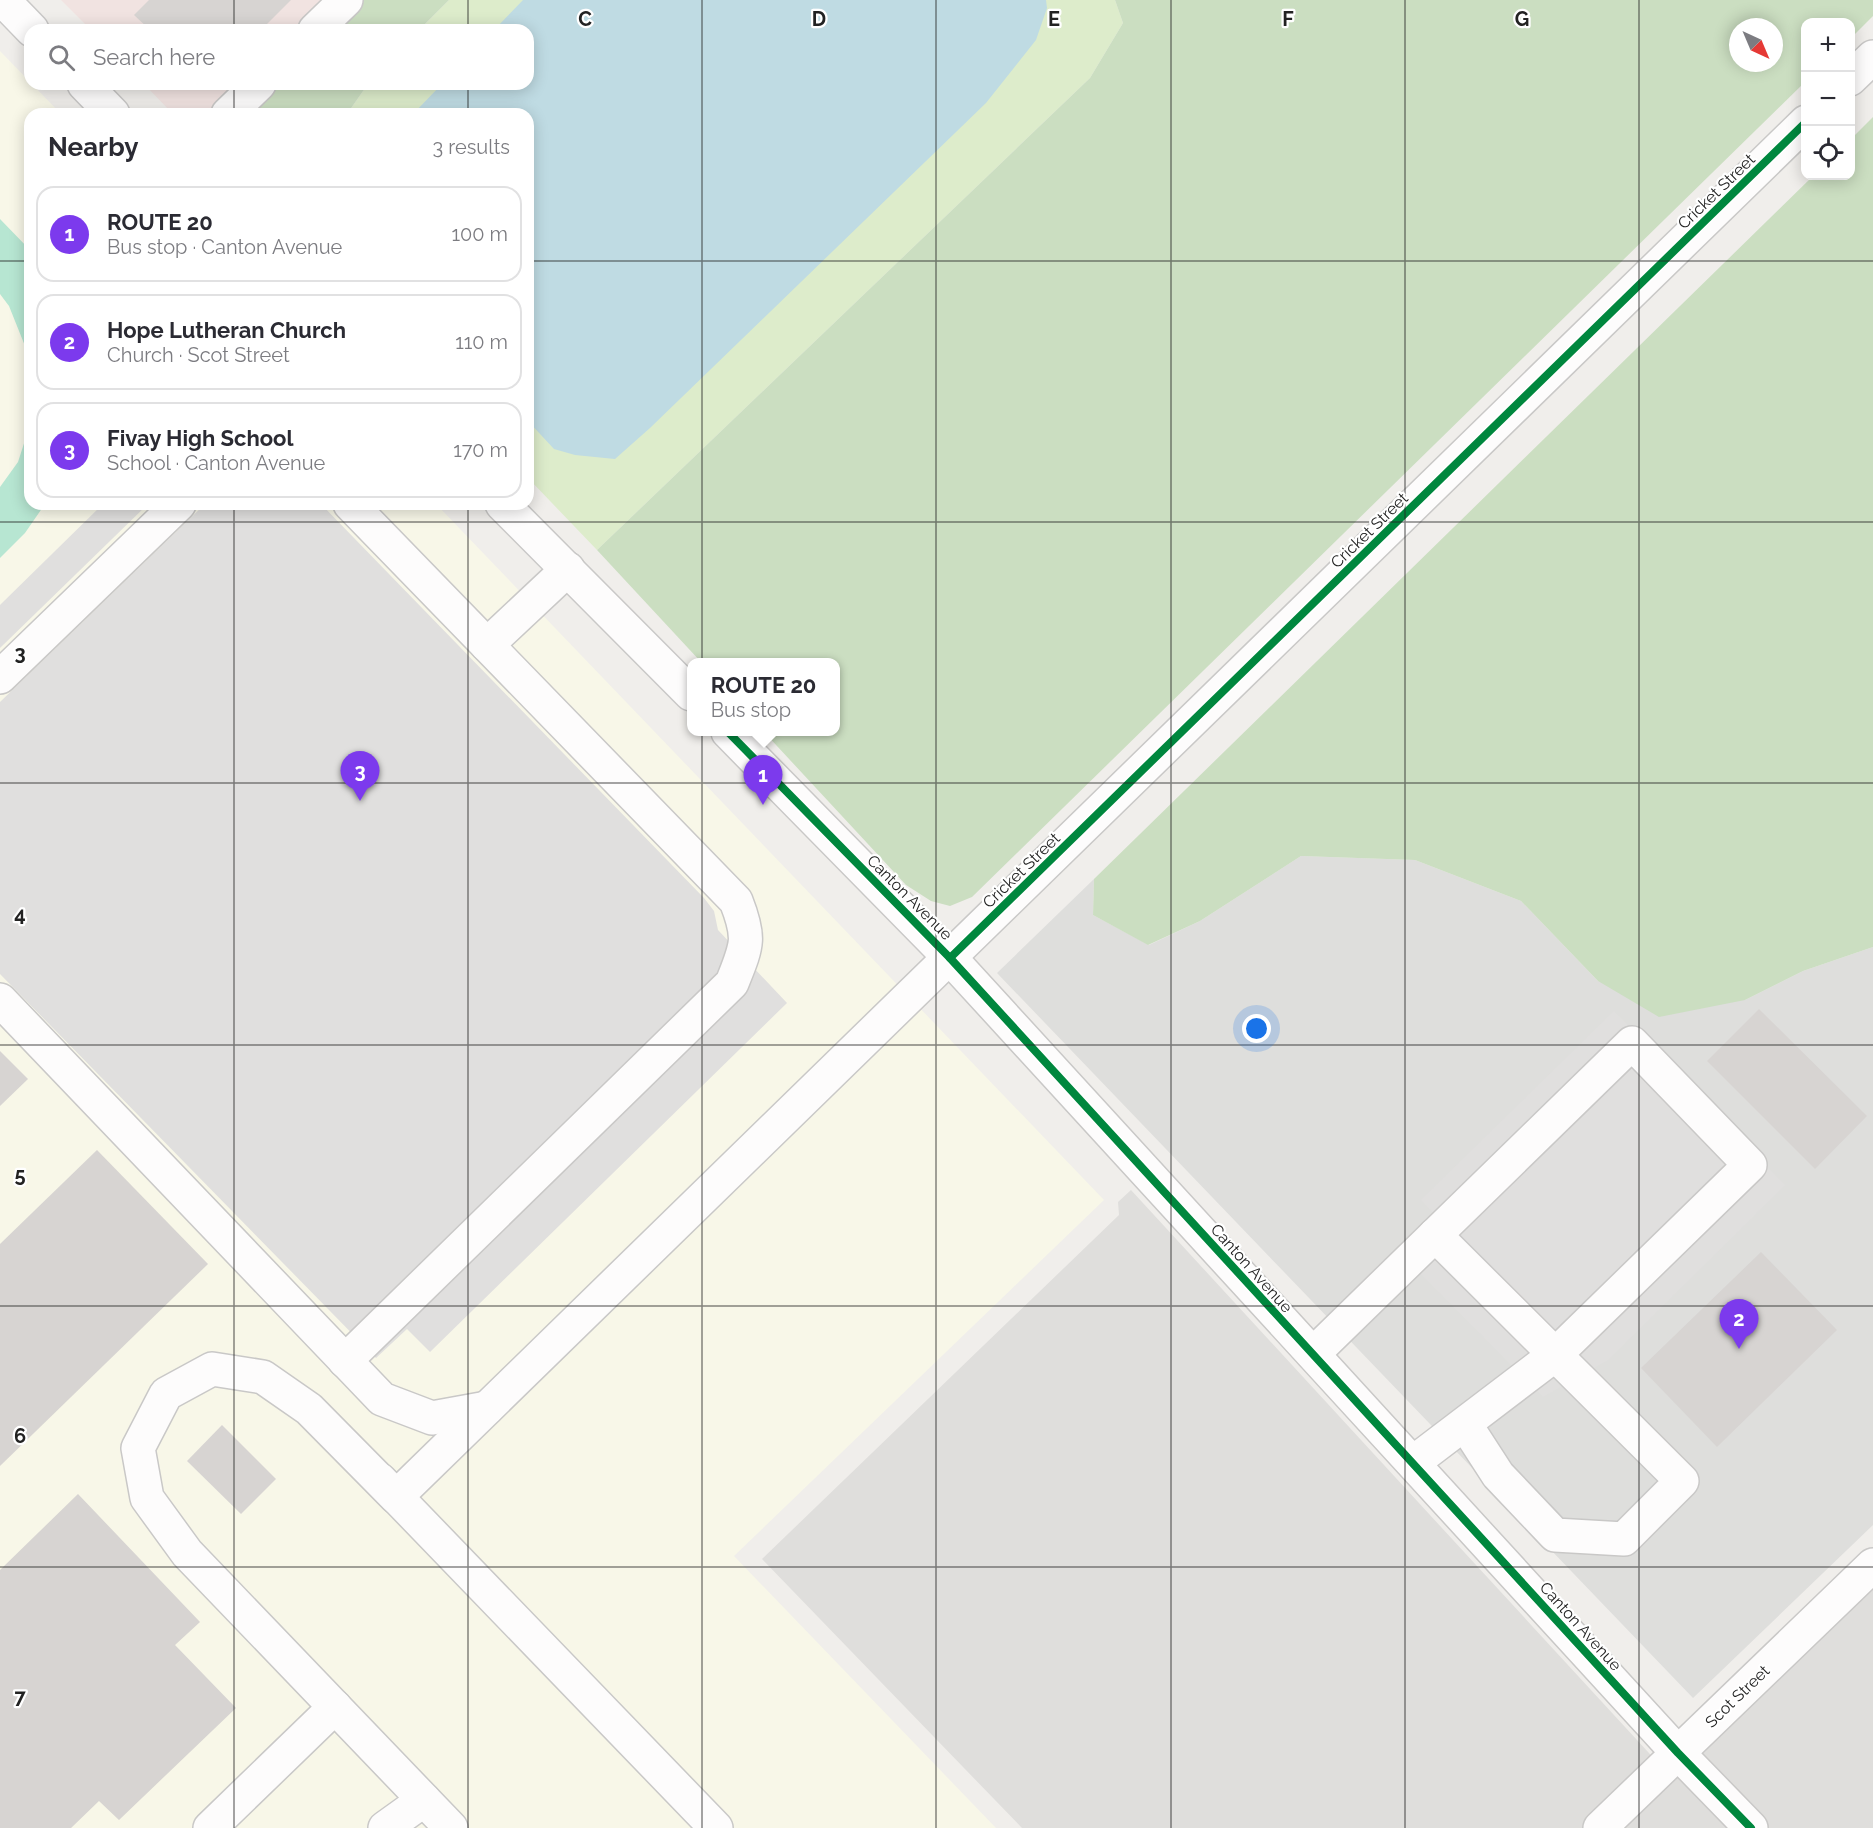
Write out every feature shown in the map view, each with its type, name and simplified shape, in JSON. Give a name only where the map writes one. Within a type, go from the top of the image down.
[{"type":"street","points":[[321,24],[346,0]]},
{"type":"street","points":[[1855,75],[1873,57]]},
{"type":"street","points":[[90,90],[107,108]]},
{"type":"street","points":[[234,108],[253,90]]},
{"type":"street","name":"Cricket Street","points":[[371,1470],[396,1497],[423,1472],[1803,126]]},
{"type":"street","points":[[0,677],[173,510]]},
{"type":"street","points":[[345,1361],[732,983],[743,954],[747,929],[736,901],[356,510]]},
{"type":"street","points":[[508,510],[687,690]]},
{"type":"street","points":[[488,645],[568,569]]},
{"type":"street","name":"Canton Avenue","points":[[732,736],[950,958],[1312,1354],[1414,1462],[1678,1753],[1751,1828]]},
{"type":"street","points":[[0,1000],[382,1399],[432,1418],[487,1408]]},
{"type":"street","points":[[1312,1354],[1632,1043],[1750,1165],[1556,1354],[1414,1462]]},
{"type":"street","points":[[1435,1235],[1682,1481],[1624,1539],[1555,1535],[1498,1475],[1465,1424]]},
{"type":"street","points":[[451,1828],[187,1554],[147,1498],[138,1448],[166,1394],[212,1369],[263,1377],[309,1409],[371,1470],[716,1828]]},
{"type":"street","name":"Scot Street","points":[[1600,1828],[1873,1565]]},
{"type":"street","points":[[210,1828],[334,1707]]},
{"type":"street","points":[[385,1828],[424,1800]]},
{"type":"shaded area","points":[[61,0],[322,0],[298,24],[85,24]]},
{"type":"shaded area","points":[[0,51],[24,76],[24,90],[38,90],[55,108],[24,108],[24,510],[442,510],[1104,1200],[734,1556],[996,1828],[0,1828]]},
{"type":"shaded area","points":[[150,90],[231,90],[212,108],[167,108]]},
{"type":"shaded area","points":[[97,510],[142,510],[0,648],[0,605]]},
{"type":"shaded area","points":[[199,510],[327,510],[704,898],[714,911],[718,930],[787,1003],[430,1352],[407,1329],[376,1358],[0,974],[0,702]]},
{"type":"shaded area","points":[[1301,856],[1415,860],[1521,901],[1598,981],[1745,1000],[1803,971],[1873,947],[1873,1525],[1693,1698],[997,973],[1094,879],[1093,915],[1149,945],[1200,921]]},
{"type":"shaded area","points":[[1614,1011],[1785,1185],[1608,1360],[1543,1397],[1405,1258],[1442,1222],[1421,1200]]},
{"type":"shaded area","points":[[1131,1190],[1660,1765],[1873,1573],[1873,1828],[1022,1828],[762,1559],[1119,1215],[1118,1202]]},
{"type":"green space","points":[[322,0],[449,0],[425,24],[298,24]]},
{"type":"green space","points":[[449,0],[1115,0],[1123,23],[1090,78],[597,550],[534,484],[534,108],[351,108],[364,90],[534,90],[534,24],[425,24]]},
{"type":"green space","points":[[1115,0],[1873,0],[1873,16],[1855,34],[1855,18],[1801,18],[1801,86],[972,897],[950,906],[931,901],[906,885],[768,736],[840,736],[840,658],[697,658],[597,550],[1090,78],[1123,23]]},
{"type":"green space","points":[[231,90],[364,90],[351,108],[212,108]]},
{"type":"green space","points":[[1873,117],[1873,947],[1803,971],[1745,1000],[1659,1017],[1598,981],[1521,901],[1415,860],[1301,856],[1200,921],[1148,945],[1093,915],[1094,879],[1809,180],[1855,180],[1855,135]]},
{"type":"green space","points":[[0,219],[24,244],[24,344],[9,306],[0,294]]},
{"type":"green space","points":[[24,443],[24,510],[41,510],[25,533],[0,558],[0,487],[18,462]]},
{"type":"water","points":[[523,0],[1046,0],[1047,8],[1036,40],[986,103],[650,428],[615,459],[575,455],[554,449],[534,427],[534,108],[419,108],[436,90],[534,90],[534,24],[500,24]]},
{"type":"building","points":[[149,0],[291,0],[267,24],[144,24],[134,15]]},
{"type":"building","points":[[1759,1009],[1867,1116],[1815,1169],[1707,1061]]},
{"type":"building","points":[[0,1051],[28,1079],[0,1106]]},
{"type":"building","points":[[97,1150],[208,1264],[0,1466],[0,1244]]},
{"type":"building","points":[[1761,1252],[1837,1330],[1717,1447],[1641,1368]]},
{"type":"building","points":[[222,1425],[276,1479],[241,1514],[187,1461]]},
{"type":"building","points":[[78,1494],[200,1622],[175,1645],[236,1708],[119,1820],[99,1801],[71,1828],[0,1828],[0,1570]]},
{"type":"cycle path","points":[[950,958],[1802,126]]},
{"type":"cycle path","points":[[732,736],[950,958],[1678,1753],[1751,1828]]},
{"type":"place","name":"Fivay High School","points":[[360,801]]},
{"type":"place","name":"ROUTE 20","points":[[763,805]]},
{"type":"place","name":"Hope Lutheran Church","points":[[1739,1349]]}]
